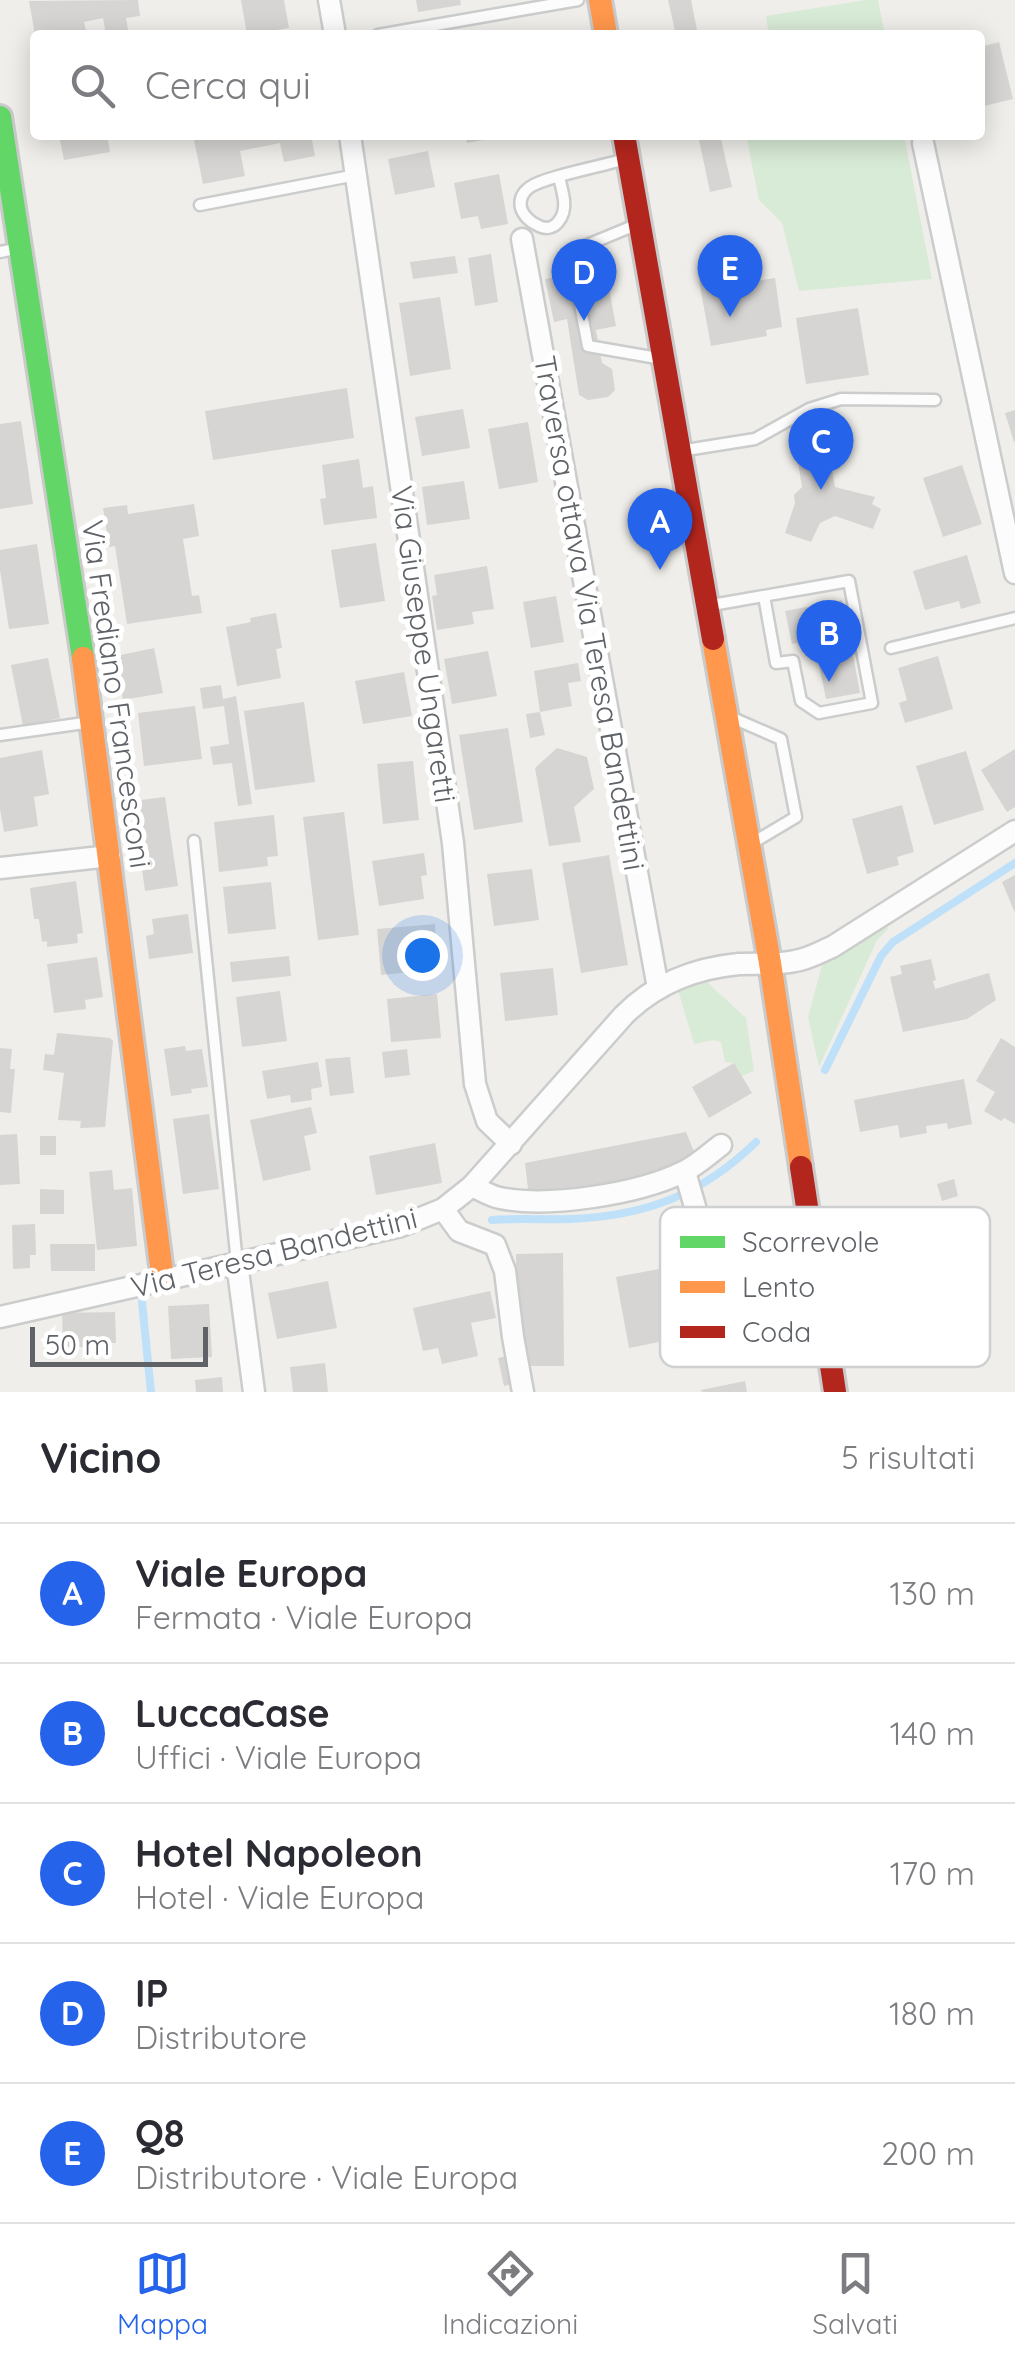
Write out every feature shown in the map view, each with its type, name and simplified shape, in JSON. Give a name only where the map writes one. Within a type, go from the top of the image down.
[{"type":"main road","points":[[600,0],[605,30]]},
{"type":"main road","name":"Via Frediano Francesconi","points":[[0,116],[10,250],[92,722],[163,1282]]},
{"type":"main road","points":[[625,140],[770,964],[807,1207]]},
{"type":"main road","points":[[831,1367],[835,1392]]},
{"type":"street","points":[[329,0],[334,30]]},
{"type":"street","name":"Via Giuseppe Ungaretti","points":[[351,140],[452,843],[475,1084],[487,1121],[511,1144]]},
{"type":"street","points":[[923,143],[1015,572]]},
{"type":"street","name":"Traversa ottava Via Teresa Bandettini","points":[[522,238],[658,988]]},
{"type":"street","name":"Via Teresa Bandettini","points":[[0,1317],[401,1226],[443,1208],[472,1186],[638,1001],[658,988],[698,972],[796,961],[832,947],[1015,831]]},
{"type":"street","points":[[0,868],[110,856]]},
{"type":"street","points":[[472,1186],[496,1198],[534,1202],[590,1198],[684,1172],[721,1145]]},
{"type":"street","points":[[684,1172],[695,1207]]},
{"type":"street","points":[[443,1208],[459,1231],[495,1245],[506,1271],[522,1392]]},
{"type":"street","points":[[238,1263],[254,1392]]},
{"type":"lane","points":[[407,30],[578,0]]},
{"type":"lane","points":[[559,177],[565,203],[560,220],[553,228],[533,224],[523,213],[521,198],[528,188],[538,182],[628,159]]},
{"type":"lane","points":[[200,205],[356,174]]},
{"type":"lane","points":[[639,224],[570,252],[588,346],[663,360]]},
{"type":"lane","points":[[678,452],[754,439],[809,409],[841,399],[935,400]]},
{"type":"lane","points":[[706,606],[849,581],[872,703],[819,713],[801,701],[793,660],[776,662],[764,596]]},
{"type":"lane","points":[[891,648],[1015,618]]},
{"type":"lane","points":[[726,715],[781,738],[796,817],[749,844]]},
{"type":"lane","points":[[0,735],[92,722]]},
{"type":"lane","points":[[194,841],[238,1263]]},
{"type":"green space","points":[[878,0],[884,30],[768,30],[766,16]]},
{"type":"green space","points":[[747,140],[905,140],[932,279],[799,291],[782,223],[759,200]]},
{"type":"green space","points":[[885,922],[888,929],[877,940],[819,1067],[808,1017],[822,965]]},
{"type":"green space","points":[[707,982],[746,1018],[754,1071],[742,1076],[734,1063],[725,1062],[721,1042],[694,1044],[678,990]]},
{"type":"building","points":[[138,0],[140,16],[126,18],[128,30],[105,30],[103,18],[84,22],[86,30],[34,30],[29,1]]},
{"type":"building","points":[[241,0],[284,0],[289,28],[246,30]]},
{"type":"building","points":[[416,0],[460,0],[461,5],[418,12]]},
{"type":"building","points":[[668,0],[691,0],[697,30],[675,30]]},
{"type":"building","points":[[999,42],[1013,99],[985,106],[985,46]]},
{"type":"building","points":[[60,140],[108,140],[110,152],[64,160]]},
{"type":"building","points":[[194,140],[312,140],[315,156],[284,162],[280,143],[240,151],[245,176],[203,184]]},
{"type":"building","points":[[699,140],[721,140],[732,187],[710,192]]},
{"type":"building","points":[[428,151],[435,187],[395,195],[388,159]]},
{"type":"building","points":[[499,174],[508,224],[481,229],[478,216],[461,219],[454,183]]},
{"type":"building","points":[[602,251],[616,326],[596,330],[602,363],[612,369],[615,390],[608,397],[588,400],[579,395],[567,319],[554,322],[545,279],[572,274],[569,257]]},
{"type":"building","points":[[491,254],[498,302],[475,306],[468,258]]},
{"type":"building","points":[[455,256],[458,273],[413,279],[410,262]]},
{"type":"building","points":[[754,270],[756,281],[775,278],[782,327],[766,330],[767,336],[711,346],[699,281]]},
{"type":"building","points":[[440,297],[451,369],[410,376],[399,303]]},
{"type":"building","points":[[858,308],[869,375],[806,384],[796,318]]},
{"type":"building","points":[[347,388],[354,438],[213,460],[205,411]]},
{"type":"building","points":[[463,409],[470,448],[422,456],[415,417]]},
{"type":"building","points":[[1015,410],[1015,442],[1014,442],[1005,413]]},
{"type":"building","points":[[21,421],[33,504],[0,509],[0,424]]},
{"type":"building","points":[[528,422],[538,482],[499,489],[488,429]]},
{"type":"building","points":[[825,431],[835,487],[875,497],[872,504],[881,509],[873,529],[835,516],[820,523],[811,542],[785,533],[794,495],[802,487],[794,437]]},
{"type":"building","points":[[359,459],[363,488],[373,486],[377,518],[324,525],[320,499],[326,498],[322,465]]},
{"type":"building","points":[[962,465],[982,524],[943,537],[923,478]]},
{"type":"building","points":[[464,481],[470,519],[427,525],[422,487]]},
{"type":"building","points":[[194,504],[199,536],[183,539],[192,596],[199,595],[202,613],[127,624],[115,546],[109,547],[103,508],[127,505],[128,514]]},
{"type":"building","points":[[376,543],[385,601],[340,608],[331,550]]},
{"type":"building","points":[[37,544],[49,624],[9,629],[0,550]]},
{"type":"building","points":[[967,555],[981,603],[961,609],[959,601],[925,610],[913,571]]},
{"type":"building","points":[[487,566],[494,609],[472,612],[474,624],[437,630],[432,596],[437,595],[434,575]]},
{"type":"building","points":[[556,596],[564,642],[531,648],[523,602]]},
{"type":"building","points":[[842,600],[849,637],[854,636],[858,654],[853,655],[860,693],[826,699],[814,640],[792,644],[785,611]]},
{"type":"building","points":[[276,613],[282,648],[276,649],[281,678],[237,686],[226,627]]},
{"type":"building","points":[[154,648],[163,693],[123,700],[111,657]]},
{"type":"building","points":[[488,651],[497,696],[452,704],[444,659]]},
{"type":"building","points":[[938,656],[953,709],[905,723],[899,703],[907,700],[898,668]]},
{"type":"building","points":[[48,658],[60,718],[23,726],[11,665]]},
{"type":"building","points":[[578,663],[581,681],[568,683],[572,706],[540,712],[534,671]]},
{"type":"building","points":[[404,672],[412,716],[363,724],[355,681]]},
{"type":"building","points":[[221,685],[223,699],[236,696],[252,804],[238,806],[232,763],[213,765],[210,747],[229,744],[224,706],[203,709],[200,688]]},
{"type":"building","points":[[304,702],[315,782],[255,790],[244,711]]},
{"type":"building","points":[[195,706],[202,759],[144,766],[138,713]]},
{"type":"building","points":[[540,712],[545,735],[530,738],[526,714]]},
{"type":"building","points":[[508,728],[523,822],[474,830],[459,735]]},
{"type":"building","points":[[557,748],[587,757],[594,789],[574,807],[581,842],[549,846],[535,768]]},
{"type":"building","points":[[1015,749],[1015,807],[1007,812],[981,770]]},
{"type":"building","points":[[42,750],[49,794],[34,797],[38,826],[4,832],[0,758]]},
{"type":"building","points":[[966,751],[984,810],[934,825],[916,766]]},
{"type":"building","points":[[413,761],[419,820],[383,824],[377,764]]},
{"type":"building","points":[[165,797],[178,886],[145,891],[133,801]]},
{"type":"building","points":[[902,805],[914,852],[897,857],[899,865],[867,874],[852,819]]},
{"type":"building","points":[[344,812],[359,935],[318,940],[303,817]]},
{"type":"building","points":[[274,815],[278,856],[267,857],[268,866],[219,872],[214,822]]},
{"type":"building","points":[[424,853],[424,899],[379,906],[372,861]]},
{"type":"building","points":[[609,855],[628,965],[581,973],[562,863]]},
{"type":"building","points":[[532,869],[539,920],[494,926],[487,874]]},
{"type":"building","points":[[1015,875],[1015,913],[1002,882]]},
{"type":"building","points":[[76,881],[83,933],[77,934],[78,943],[47,947],[47,941],[42,942],[39,919],[34,919],[30,888]]},
{"type":"building","points":[[271,882],[276,929],[228,934],[223,887]]},
{"type":"building","points":[[188,914],[193,953],[149,959],[146,936],[154,934],[152,919]]},
{"type":"building","points":[[435,924],[436,946],[430,946],[432,970],[381,975],[377,929]]},
{"type":"building","points":[[289,956],[291,976],[232,982],[230,962]]},
{"type":"building","points":[[97,957],[103,997],[85,1000],[86,1009],[54,1013],[47,964]]},
{"type":"building","points":[[931,959],[935,989],[989,973],[996,1000],[967,1019],[903,1032],[890,977],[902,974],[900,966]]},
{"type":"building","points":[[553,968],[558,1015],[505,1021],[500,973]]},
{"type":"building","points":[[280,991],[287,1041],[242,1047],[236,997]]},
{"type":"building","points":[[437,994],[441,1038],[391,1042],[387,999]]},
{"type":"building","points":[[57,1033],[113,1041],[105,1127],[80,1128],[81,1121],[58,1120],[64,1073],[43,1070],[45,1054],[54,1055]]},
{"type":"building","points":[[1001,1038],[1015,1047],[1015,1124],[984,1111],[995,1092],[976,1081]]},
{"type":"building","points":[[185,1046],[186,1051],[202,1049],[208,1087],[171,1096],[164,1049]]},
{"type":"building","points":[[0,1048],[12,1049],[10,1069],[15,1069],[11,1113],[0,1112]]},
{"type":"building","points":[[407,1049],[410,1075],[385,1078],[382,1052]]},
{"type":"building","points":[[350,1057],[354,1093],[330,1096],[325,1059]]},
{"type":"building","points":[[318,1062],[322,1087],[311,1089],[312,1100],[291,1103],[290,1095],[267,1099],[262,1071]]},
{"type":"building","points":[[734,1063],[752,1093],[709,1118],[692,1087]]},
{"type":"building","points":[[964,1079],[972,1124],[948,1129],[947,1123],[926,1126],[927,1133],[900,1138],[898,1125],[860,1132],[854,1100]]},
{"type":"building","points":[[311,1107],[317,1133],[304,1136],[311,1170],[263,1181],[250,1120]]},
{"type":"building","points":[[209,1114],[219,1189],[183,1194],[173,1119]]},
{"type":"building","points":[[686,1132],[695,1154],[655,1178],[564,1196],[528,1189],[525,1163]]},
{"type":"building","points":[[17,1134],[20,1184],[0,1185],[0,1135]]},
{"type":"building","points":[[40,1136],[56,1136],[56,1155],[40,1155]]},
{"type":"building","points":[[435,1143],[442,1183],[376,1195],[369,1156]]},
{"type":"building","points":[[112,1170],[114,1190],[132,1188],[137,1246],[97,1250],[89,1172]]},
{"type":"building","points":[[954,1179],[958,1196],[942,1201],[937,1184]]},
{"type":"building","points":[[40,1189],[64,1190],[64,1214],[40,1214]]},
{"type":"building","points":[[35,1224],[36,1255],[30,1255],[30,1268],[13,1269],[12,1225]]},
{"type":"building","points":[[50,1244],[95,1244],[95,1271],[51,1271]]},
{"type":"building","points":[[563,1253],[564,1366],[518,1366],[516,1254]]},
{"type":"building","points":[[660,1269],[660,1342],[629,1348],[616,1277]]},
{"type":"building","points":[[328,1281],[337,1328],[277,1339],[268,1293]]},
{"type":"building","points":[[490,1291],[496,1318],[471,1323],[478,1356],[442,1364],[438,1348],[423,1351],[413,1308]]},
{"type":"building","points":[[209,1304],[212,1357],[171,1359],[168,1306]]},
{"type":"building","points":[[115,1312],[116,1343],[63,1347],[62,1313]]},
{"type":"building","points":[[510,1355],[517,1383],[504,1386],[498,1358]]},
{"type":"building","points":[[325,1363],[328,1392],[293,1392],[290,1367]]},
{"type":"building","points":[[222,1377],[223,1392],[196,1392],[195,1380]]},
{"type":"building","points":[[745,1381],[747,1392],[701,1390]]},
{"type":"waterway","points":[[825,1070],[881,956],[893,942],[1015,863]]},
{"type":"waterway","points":[[492,1220],[598,1217],[649,1207],[715,1176],[756,1142]]},
{"type":"waterway","points":[[142,1302],[151,1392]]},
{"type":"traffic: fast","points":[[0,117],[83,658]]},
{"type":"traffic: slow","points":[[600,0],[605,30]]},
{"type":"traffic: slow","points":[[713,639],[801,1167]]},
{"type":"traffic: slow","points":[[83,658],[163,1281]]},
{"type":"traffic: jam","points":[[625,140],[713,639]]},
{"type":"traffic: jam","points":[[801,1167],[807,1207]]},
{"type":"traffic: jam","points":[[831,1367],[835,1392]]},
{"type":"place","name":"Q8","points":[[730,317]]},
{"type":"place","name":"IP","points":[[584,321]]},
{"type":"place","name":"Hotel Napoleon","points":[[821,490]]},
{"type":"place","name":"Viale Europa","points":[[660,570]]},
{"type":"place","name":"LuccaCase","points":[[829,682]]}]
